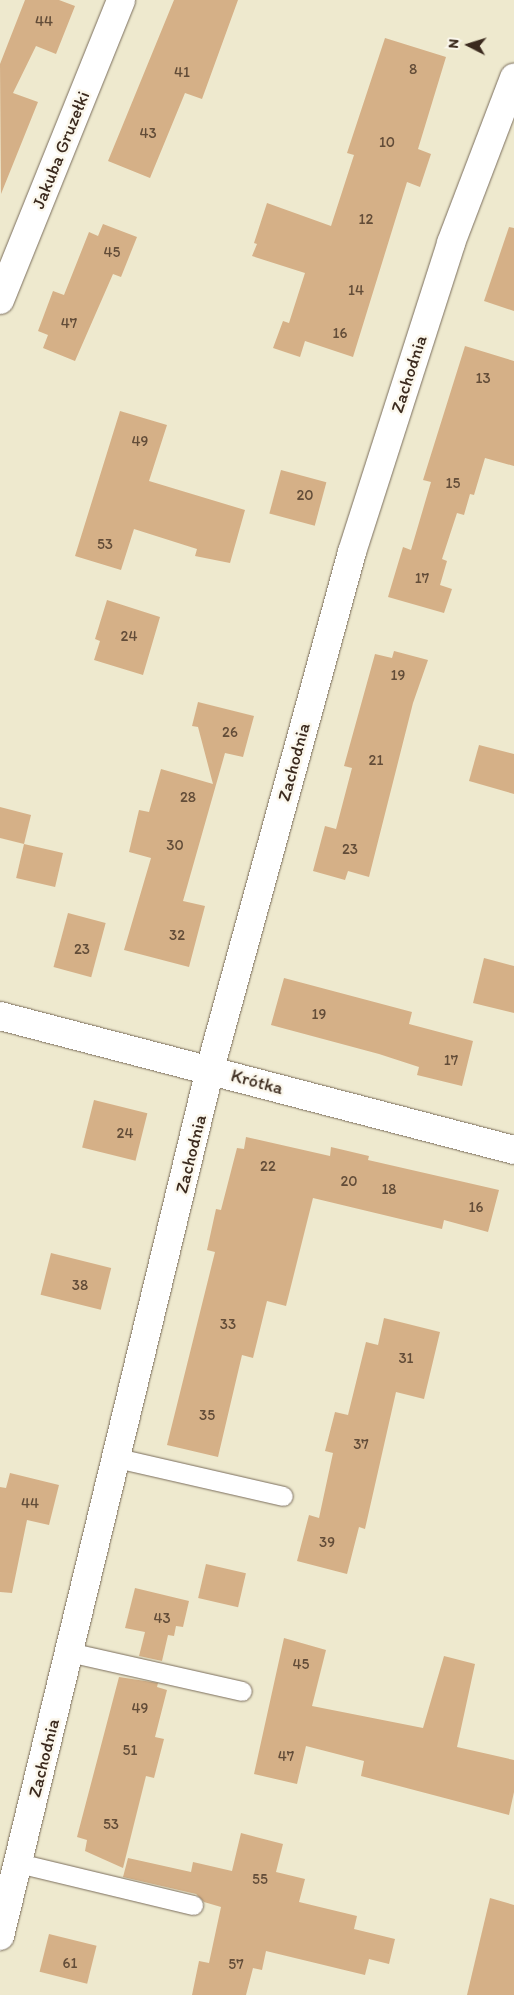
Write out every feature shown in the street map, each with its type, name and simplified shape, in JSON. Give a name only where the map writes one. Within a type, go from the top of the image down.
[{"type":"street","name":"Jakuba Gruzełki","points":[[0,300],[121,0]]},
{"type":"street","name":"Zachodnia","points":[[0,1936],[118,1458],[210,1069],[352,552],[450,244],[514,78]]},
{"type":"street","name":"Krótka","points":[[0,1016],[210,1069],[514,1150]]},
{"type":"lane","points":[[118,1458],[283,1496]]},
{"type":"lane","points":[[69,1652],[242,1691]]},
{"type":"lane","points":[[18,1863],[193,1905]]},
{"type":"building","points":[[25,0],[59,0],[75,6],[56,54],[36,46],[13,93],[38,102],[1,194],[0,64]]},
{"type":"building","points":[[174,0],[238,0],[202,99],[185,93],[150,178],[108,161]]},
{"type":"building","points":[[385,38],[446,57],[418,149],[431,154],[420,187],[407,182],[353,357],[305,341],[300,357],[273,348],[283,321],[289,323],[305,273],[252,256],[257,244],[254,243],[267,203],[331,226],[354,155],[347,153]]},
{"type":"building","points":[[103,224],[137,237],[121,277],[113,274],[75,361],[43,348],[48,335],[38,331],[53,291],[64,295],[89,232],[98,236]]},
{"type":"building","points":[[509,227],[514,228],[514,311],[484,301]]},
{"type":"building","points":[[465,346],[514,361],[514,466],[485,458],[474,495],[470,494],[464,515],[457,513],[442,559],[447,561],[440,585],[452,589],[444,613],[388,597],[403,547],[411,550],[431,482],[423,480]]},
{"type":"building","points":[[120,411],[167,425],[149,481],[245,510],[230,563],[195,556],[197,549],[134,529],[121,570],[75,556]]},
{"type":"building","points":[[281,470],[326,482],[315,526],[269,513]]},
{"type":"building","points":[[107,600],[160,617],[143,675],[94,660],[100,641],[95,639]]},
{"type":"building","points":[[394,651],[428,660],[413,703],[369,877],[348,871],[345,880],[313,871],[325,826],[336,829],[352,768],[344,766],[375,654],[392,658]]},
{"type":"building","points":[[198,702],[254,716],[243,757],[225,753],[183,901],[205,906],[189,967],[124,950],[151,858],[129,852],[139,810],[149,812],[161,769],[213,784],[198,727],[192,726]]},
{"type":"building","points":[[479,745],[514,754],[514,794],[469,781]]},
{"type":"building","points":[[0,807],[31,815],[24,844],[0,838]]},
{"type":"building","points":[[24,844],[63,853],[55,887],[16,878]]},
{"type":"building","points":[[68,913],[106,923],[91,977],[54,967]]},
{"type":"building","points":[[484,958],[514,966],[514,1013],[473,1003]]},
{"type":"building","points":[[284,978],[412,1012],[409,1024],[473,1041],[462,1086],[417,1075],[419,1067],[379,1054],[271,1025]]},
{"type":"building","points":[[94,1100],[147,1113],[136,1161],[82,1148]]},
{"type":"building","points":[[246,1137],[330,1156],[331,1147],[369,1156],[368,1160],[499,1190],[488,1232],[444,1220],[442,1229],[313,1198],[286,1306],[267,1301],[253,1358],[242,1355],[218,1457],[167,1445],[215,1252],[207,1250],[216,1209],[221,1210],[237,1148],[244,1149]]},
{"type":"building","points":[[51,1253],[111,1268],[101,1310],[41,1295]]},
{"type":"building","points":[[384,1318],[440,1332],[424,1399],[396,1392],[365,1529],[359,1527],[347,1574],[297,1561],[309,1515],[319,1518],[333,1453],[325,1451],[335,1412],[348,1415],[366,1342],[378,1345]]},
{"type":"building","points":[[10,1473],[59,1485],[49,1525],[27,1520],[12,1593],[0,1592],[0,1487],[6,1488]]},
{"type":"building","points":[[206,1564],[246,1573],[238,1607],[198,1598]]},
{"type":"building","points":[[135,1588],[189,1601],[183,1627],[176,1626],[174,1636],[168,1635],[162,1661],[139,1656],[145,1632],[125,1628]]},
{"type":"building","points":[[284,1638],[326,1650],[312,1706],[423,1728],[444,1656],[475,1664],[457,1747],[514,1760],[514,1792],[509,1815],[361,1776],[364,1761],[306,1746],[297,1784],[254,1774]]},
{"type":"building","points":[[119,1677],[158,1683],[157,1687],[167,1690],[155,1737],[164,1739],[154,1778],[146,1776],[123,1868],[85,1851],[87,1840],[77,1837]]},
{"type":"building","points":[[241,1833],[283,1844],[276,1872],[305,1879],[299,1902],[357,1916],[354,1929],[395,1939],[389,1964],[369,1959],[365,1975],[266,1951],[262,1970],[253,1968],[246,1995],[192,1995],[199,1961],[209,1963],[221,1907],[204,1902],[196,1894],[123,1877],[128,1858],[191,1872],[193,1862],[232,1871]]},
{"type":"building","points":[[490,1898],[514,1905],[514,1995],[467,1995]]},
{"type":"building","points":[[49,1934],[97,1946],[87,1984],[40,1972]]}]
